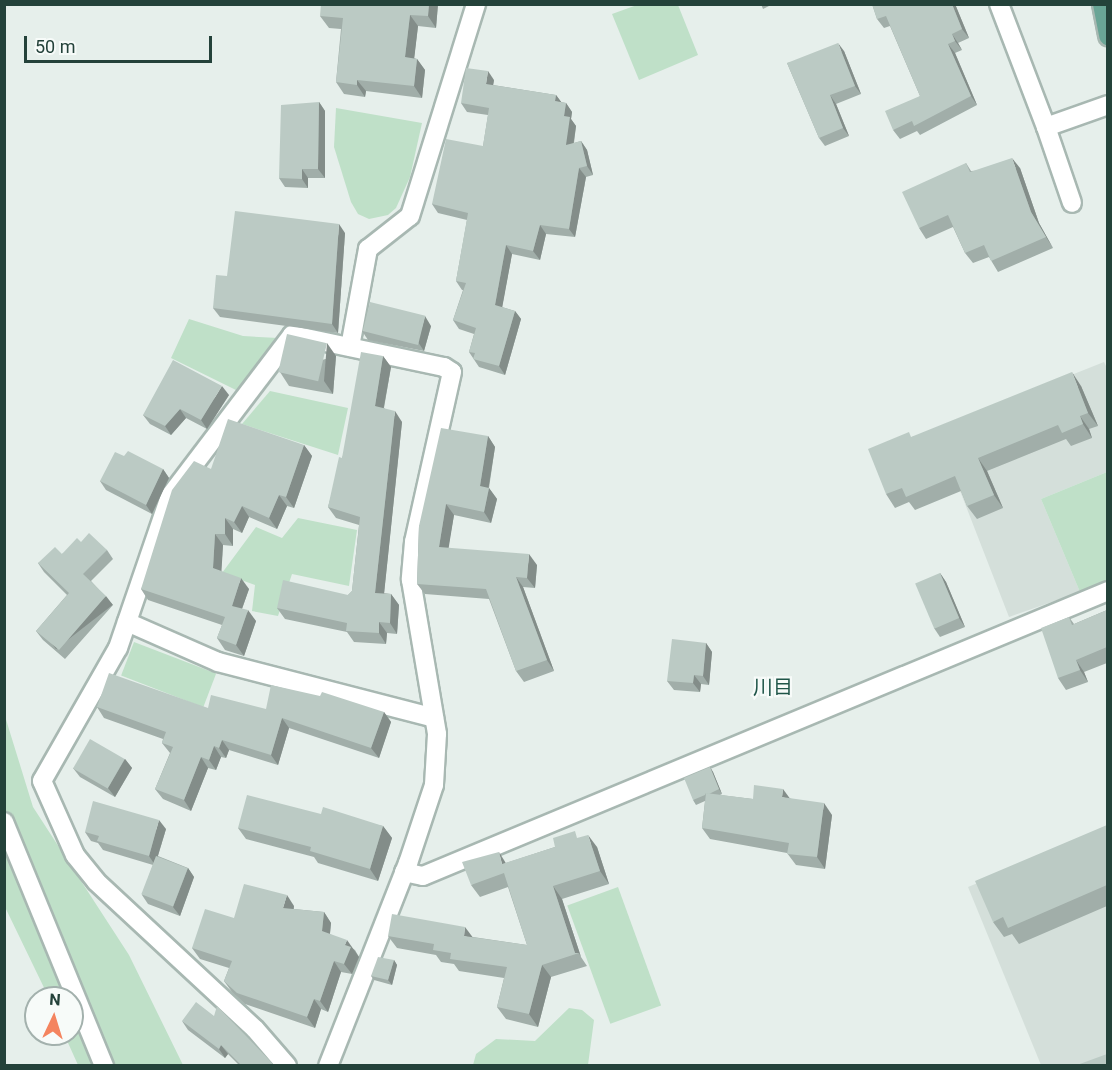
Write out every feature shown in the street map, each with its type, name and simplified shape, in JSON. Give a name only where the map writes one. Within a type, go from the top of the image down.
[{"type":"main road","points":[[1102,4],[1107,36]]},
{"type":"street","points":[[350,347],[368,249],[410,216],[476,4]]},
{"type":"street","points":[[999,4],[1072,203]]},
{"type":"street","points":[[1046,127],[1107,105]]},
{"type":"street","points":[[287,1065],[255,1029],[96,881],[75,855],[42,782],[118,648],[170,496],[292,335],[444,367],[452,372],[414,542],[411,580],[434,718],[434,785],[404,872],[328,1065]]},
{"type":"street","points":[[404,872],[423,876],[1107,591]]},
{"type":"street","points":[[127,622],[218,662],[434,718]]},
{"type":"street","points":[[4,822],[104,1065]]},
{"type":"shaded area","points":[[1104,362],[1108,370],[1107,472],[1041,499],[1080,592],[1009,617],[936,429]]},
{"type":"shaded area","points":[[1107,830],[1107,1065],[1041,1065],[968,887]]},
{"type":"green space","points":[[637,5],[678,5],[698,55],[639,80],[612,14]]},
{"type":"green space","points":[[336,108],[422,123],[410,177],[396,208],[388,215],[369,219],[358,214],[351,202],[334,147]]},
{"type":"green space","points":[[189,319],[243,336],[278,338],[240,392],[171,358]]},
{"type":"green space","points":[[270,391],[348,408],[338,455],[242,424]]},
{"type":"green space","points":[[1107,472],[1107,581],[1080,592],[1041,499]]},
{"type":"green space","points":[[298,518],[357,530],[349,586],[292,574],[278,616],[252,611],[255,585],[222,573],[256,527],[282,538]]},
{"type":"green space","points":[[134,642],[216,674],[203,707],[121,676]]},
{"type":"green space","points":[[4,713],[33,807],[129,955],[183,1065],[78,1065],[69,1046],[84,1046],[84,986],[43,986],[5,907]]},
{"type":"green space","points":[[618,887],[661,1005],[610,1024],[567,905]]},
{"type":"green space","points":[[569,1008],[582,1010],[594,1020],[588,1065],[473,1065],[476,1054],[496,1039],[535,1041]]},
{"type":"building","points":[[321,4],[429,4],[428,16],[410,15],[405,57],[417,59],[414,86],[357,80],[357,85],[336,82],[343,18],[320,16]]},
{"type":"building","points":[[872,4],[952,4],[962,29],[952,34],[955,41],[948,44],[971,96],[914,126],[912,121],[893,130],[885,111],[920,96],[886,16],[877,19]]},
{"type":"building","points":[[838,43],[855,86],[830,95],[843,128],[819,138],[787,63]]},
{"type":"building","points":[[466,68],[488,71],[486,84],[556,95],[555,101],[566,103],[564,116],[570,117],[566,145],[581,141],[587,166],[579,168],[569,229],[540,225],[533,251],[506,245],[495,305],[515,311],[499,366],[473,359],[475,353],[469,352],[476,328],[453,320],[466,283],[456,281],[468,213],[432,204],[446,139],[483,146],[489,108],[461,103]]},
{"type":"building","points":[[319,102],[318,169],[302,169],[302,179],[279,178],[281,105]]},
{"type":"building","points":[[1012,158],[1031,212],[1046,237],[991,261],[984,245],[965,253],[948,215],[919,228],[902,192],[966,163],[970,172]]},
{"type":"building","points":[[235,211],[339,224],[332,324],[213,308],[216,275],[227,276]]},
{"type":"building","points":[[370,302],[425,316],[418,345],[363,331]]},
{"type":"building","points":[[287,334],[327,343],[318,381],[278,372]]},
{"type":"building","points":[[361,352],[383,356],[375,406],[395,411],[375,593],[391,594],[390,623],[379,622],[379,633],[346,631],[347,623],[277,608],[283,580],[348,595],[352,591],[360,517],[328,507],[339,457],[342,458]]},
{"type":"building","points":[[173,360],[222,386],[201,420],[180,409],[165,426],[143,415]]},
{"type":"building","points":[[1072,372],[1088,413],[1080,416],[1083,424],[1062,433],[1058,425],[978,458],[994,495],[967,506],[955,476],[906,497],[902,488],[886,494],[868,449],[909,432],[911,437]]},
{"type":"building","points":[[228,419],[304,445],[286,497],[279,495],[269,518],[242,506],[234,522],[225,518],[225,534],[215,534],[213,568],[241,578],[232,606],[248,610],[236,645],[217,638],[225,617],[141,589],[172,490],[194,461],[211,469]]},
{"type":"building","points":[[441,428],[488,436],[480,486],[489,488],[484,512],[446,504],[439,547],[529,554],[527,578],[516,577],[547,660],[516,671],[486,589],[417,584],[419,526]]},
{"type":"building","points":[[128,451],[163,469],[146,505],[100,481],[115,452],[124,456]]},
{"type":"building","points":[[89,533],[107,550],[83,574],[106,596],[59,650],[36,631],[69,593],[38,563],[55,547],[62,554],[77,538],[81,542]]},
{"type":"building","points":[[940,573],[959,618],[934,629],[915,584]]},
{"type":"building","points":[[1107,610],[1107,647],[1076,660],[1080,670],[1058,678],[1041,628],[1069,617],[1072,625]]},
{"type":"building","points":[[672,639],[706,643],[703,676],[694,675],[693,683],[667,681]]},
{"type":"building","points":[[109,673],[208,708],[211,695],[266,709],[271,685],[320,696],[322,692],[384,712],[371,748],[282,718],[271,755],[222,740],[219,748],[214,746],[209,760],[201,757],[184,800],[155,789],[173,747],[162,743],[166,732],[97,707]]},
{"type":"building","points":[[90,739],[125,759],[108,788],[73,768]]},
{"type":"building","points":[[710,767],[719,789],[693,800],[684,778]]},
{"type":"building","points":[[754,785],[783,789],[782,797],[824,803],[817,857],[787,854],[789,843],[702,828],[706,793],[753,799]]},
{"type":"building","points":[[247,795],[321,814],[323,807],[383,826],[370,869],[310,851],[311,847],[238,828]]},
{"type":"building","points":[[93,801],[159,820],[149,856],[97,841],[99,836],[85,832]]},
{"type":"building","points":[[1107,825],[1107,885],[1008,928],[1003,917],[993,922],[975,881]]},
{"type":"building","points":[[575,831],[577,838],[588,835],[600,871],[553,886],[575,953],[579,953],[542,965],[529,1014],[497,1007],[507,967],[450,959],[451,953],[433,950],[434,944],[388,936],[392,914],[465,927],[464,936],[527,945],[504,873],[471,885],[462,862],[499,852],[502,864],[555,847],[553,838]]},
{"type":"building","points":[[156,856],[188,868],[173,906],[141,894]]},
{"type":"building","points":[[244,884],[287,895],[283,908],[324,912],[322,931],[347,940],[345,945],[351,947],[344,964],[334,961],[320,1001],[314,999],[307,1017],[237,993],[224,981],[232,961],[192,948],[205,909],[234,918]]},
{"type":"building","points":[[378,957],[394,960],[388,980],[371,976]]},
{"type":"building","points":[[196,1002],[214,1016],[217,1006],[274,1065],[241,1065],[221,1045],[219,1049],[182,1021]]},
{"type":"building","points":[[1107,1054],[1107,1065],[1077,1065]]},
{"type":"district","name":"川目","points":[[773,687]]}]
